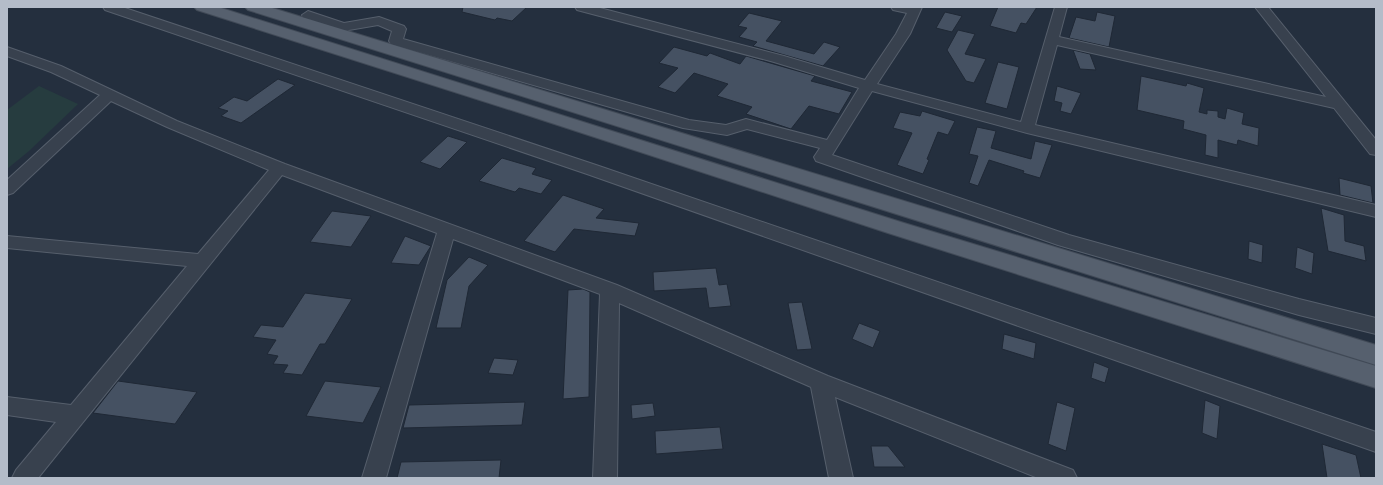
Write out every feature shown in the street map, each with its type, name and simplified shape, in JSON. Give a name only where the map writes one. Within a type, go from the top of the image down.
[{"type":"main road","points":[[202,7],[537,112],[896,228],[1376,377]]},
{"type":"main road","points":[[253,7],[306,15],[1376,355]]},
{"type":"street","points":[[110,7],[593,170],[1376,442]]},
{"type":"street","points":[[581,7],[779,59],[868,86],[1027,128],[1376,211]]},
{"type":"street","points":[[897,7],[915,9],[903,34],[822,157],[1056,237],[1300,307],[1376,326]]},
{"type":"street","points":[[1027,128],[1053,40],[1061,7]]},
{"type":"street","points":[[1261,7],[1337,104],[1376,150]]},
{"type":"street","points":[[306,15],[343,27],[379,21],[399,29],[396,41],[688,125],[727,130],[746,124],[830,146]]},
{"type":"street","points":[[1053,40],[1337,104]]},
{"type":"street","points":[[7,51],[56,69],[172,124],[278,168],[610,290],[821,382],[1065,478]]},
{"type":"street","points":[[7,189],[109,94]]},
{"type":"street","points":[[24,478],[278,168]]},
{"type":"street","points":[[374,478],[447,230]]},
{"type":"street","points":[[7,242],[203,261]]},
{"type":"street","points":[[605,478],[610,290]]},
{"type":"street","points":[[821,382],[841,478]]},
{"type":"street","points":[[7,406],[75,415]]},
{"type":"green space","points":[[39,86],[78,104],[29,151],[7,169],[7,110]]},
{"type":"building","points":[[463,7],[527,7],[512,21],[497,18],[495,20],[462,12]]},
{"type":"building","points":[[998,7],[1037,7],[1026,24],[1021,23],[1016,33],[990,26]]},
{"type":"building","points":[[945,12],[962,16],[952,32],[936,28]]},
{"type":"building","points":[[1097,12],[1115,16],[1109,47],[1069,38],[1076,17],[1095,21]]},
{"type":"building","points":[[749,13],[782,21],[766,41],[814,54],[824,42],[840,47],[823,66],[753,46],[757,42],[739,37],[747,28],[738,26]]},
{"type":"building","points":[[958,30],[975,34],[965,54],[986,59],[974,83],[966,81],[947,50]]},
{"type":"building","points":[[674,47],[707,56],[710,53],[740,64],[746,56],[815,76],[811,81],[852,92],[839,114],[809,106],[791,129],[746,114],[752,107],[717,96],[728,84],[694,73],[675,93],[658,87],[678,68],[659,63]]},
{"type":"building","points":[[1073,50],[1090,54],[1096,70],[1080,69]]},
{"type":"building","points":[[998,62],[1019,67],[1007,109],[985,103]]},
{"type":"building","points":[[1141,76],[1186,86],[1187,83],[1204,88],[1199,112],[1207,114],[1207,110],[1218,111],[1218,117],[1225,119],[1227,108],[1244,113],[1242,124],[1259,128],[1258,146],[1238,140],[1237,145],[1218,140],[1218,158],[1205,155],[1206,135],[1183,129],[1184,121],[1137,110]]},
{"type":"building","points":[[278,79],[295,85],[241,123],[221,116],[228,111],[218,108],[234,97],[247,101]]},
{"type":"building","points":[[1057,86],[1081,93],[1071,114],[1060,111],[1062,103],[1054,101]]},
{"type":"building","points":[[922,111],[955,121],[948,135],[938,132],[927,159],[929,160],[923,174],[897,165],[912,133],[893,128],[900,112],[920,116]]},
{"type":"building","points":[[977,127],[996,131],[991,148],[1031,159],[1035,141],[1052,145],[1040,178],[1023,173],[1024,171],[989,160],[978,186],[969,183],[978,156],[969,154]]},
{"type":"building","points":[[448,136],[467,142],[440,169],[420,162]]},
{"type":"building","points":[[502,158],[536,168],[532,174],[552,180],[541,194],[519,188],[515,192],[479,181]]},
{"type":"building","points":[[1339,178],[1371,186],[1373,203],[1340,195]]},
{"type":"building","points":[[563,195],[604,209],[596,218],[639,223],[635,236],[574,229],[555,252],[524,241]]},
{"type":"building","points":[[1321,208],[1344,215],[1345,241],[1364,246],[1366,261],[1328,251]]},
{"type":"building","points":[[332,211],[371,216],[351,247],[310,242]]},
{"type":"building","points":[[405,236],[431,246],[419,265],[391,263]]},
{"type":"building","points":[[1249,241],[1263,245],[1262,263],[1248,259]]},
{"type":"building","points":[[1297,247],[1314,253],[1312,274],[1295,268]]},
{"type":"building","points":[[469,257],[488,265],[469,286],[461,328],[436,328],[447,280]]},
{"type":"building","points":[[716,268],[719,285],[727,284],[731,306],[709,308],[706,288],[654,291],[653,272]]},
{"type":"building","points":[[583,289],[590,292],[589,397],[563,399],[568,290]]},
{"type":"building","points":[[305,293],[352,299],[325,344],[320,344],[302,375],[283,373],[288,365],[273,364],[278,356],[267,354],[276,340],[253,337],[261,325],[283,327]]},
{"type":"building","points":[[802,302],[812,349],[797,350],[788,303]]},
{"type":"building","points":[[859,323],[880,331],[873,348],[852,339]]},
{"type":"building","points":[[1004,334],[1036,343],[1034,359],[1002,349]]},
{"type":"building","points":[[494,358],[518,360],[513,375],[488,373]]},
{"type":"building","points":[[1094,362],[1109,368],[1105,383],[1091,378]]},
{"type":"building","points":[[118,381],[197,392],[175,424],[93,413]]},
{"type":"building","points":[[325,381],[381,387],[363,423],[306,416]]},
{"type":"building","points":[[1205,400],[1220,406],[1217,439],[1202,433]]},
{"type":"building","points":[[525,402],[522,425],[403,428],[409,405]]},
{"type":"building","points":[[1057,402],[1075,408],[1066,451],[1048,444]]},
{"type":"building","points":[[653,403],[655,416],[632,419],[631,405]]},
{"type":"building","points":[[720,427],[723,449],[656,454],[655,431]]},
{"type":"building","points":[[1322,444],[1356,455],[1361,478],[1327,478]]},
{"type":"building","points":[[871,446],[888,446],[905,467],[874,467]]},
{"type":"building","points":[[501,460],[499,478],[397,478],[401,462]]}]
